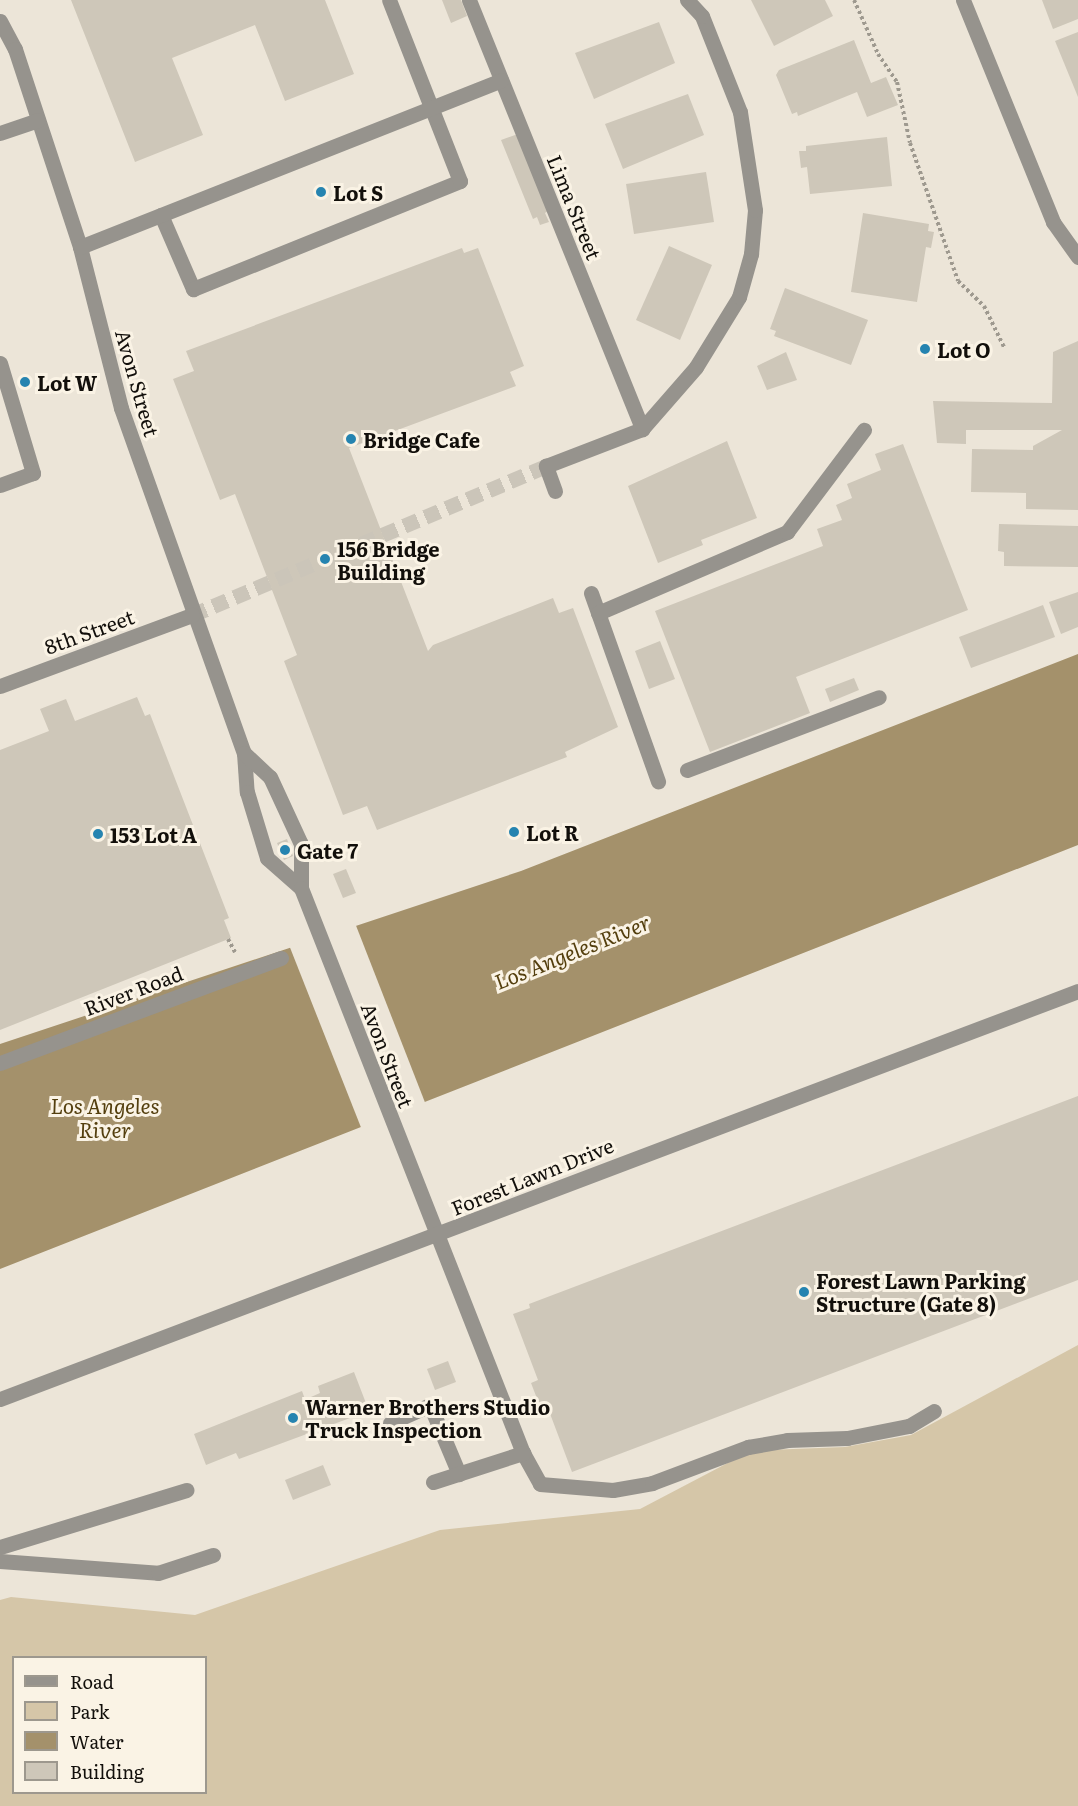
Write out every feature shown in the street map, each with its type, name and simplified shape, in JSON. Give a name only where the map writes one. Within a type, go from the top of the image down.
[{"type":"street","points":[[161,215],[193,289],[460,181],[389,0]]},
{"type":"street","name":"Lima Street","points":[[469,0],[642,429]]},
{"type":"street","points":[[555,491],[546,466],[642,429],[702,357],[739,297],[751,254],[755,210],[740,112],[702,16],[687,0]]},
{"type":"street","points":[[963,0],[1053,222],[1078,257]]},
{"type":"street","name":"Avon Street","points":[[0,21],[15,49],[80,247],[121,408],[192,615],[244,753],[247,792],[267,858],[301,888]]},
{"type":"street","points":[[80,247],[501,80]]},
{"type":"street","points":[[0,133],[38,120]]},
{"type":"street","points":[[0,363],[33,473],[0,485]]},
{"type":"street","points":[[598,614],[787,532],[864,430]]},
{"type":"street","points":[[591,593],[658,781]]},
{"type":"street","name":"8th Street","points":[[0,686],[192,615]]},
{"type":"street","points":[[687,770],[879,697]]},
{"type":"street","name":"Avon Street","points":[[244,753],[270,777],[302,844],[301,888],[523,1453],[540,1484],[613,1490],[652,1483],[748,1447],[909,1426],[934,1411]]},
{"type":"street","name":"River Road","points":[[0,1063],[281,957]]},
{"type":"street","name":"Forest Lawn Drive","points":[[0,1399],[436,1236],[692,1135],[1078,991]]},
{"type":"street","points":[[390,1423],[430,1405],[459,1474]]},
{"type":"street","points":[[434,1482],[523,1453]]},
{"type":"street","points":[[0,1547],[187,1490]]},
{"type":"street","points":[[0,1561],[158,1574],[213,1555]]},
{"type":"path","points":[[854,0],[878,54],[897,82],[910,143],[958,281],[984,306],[1004,347]]},
{"type":"green space","points":[[1078,1345],[1078,1806],[0,1806],[0,1600],[11,1597],[195,1615],[440,1530],[640,1509],[741,1456],[767,1450],[845,1447],[911,1435]]},
{"type":"water","name":"Los Angeles River","points":[[1078,654],[1078,845],[0,1269],[0,1044],[521,871]]},
{"type":"pier","points":[[355,923],[426,1105],[362,1130],[289,945]]},
{"type":"building","points":[[71,0],[325,0],[354,74],[285,101],[255,25],[172,58],[203,135],[135,162]]},
{"type":"building","points":[[442,0],[461,0],[467,16],[451,23]]},
{"type":"building","points":[[751,0],[825,0],[833,16],[774,46]]},
{"type":"building","points":[[1042,0],[1078,0],[1078,19],[1053,29]]},
{"type":"building","points":[[659,22],[675,63],[594,99],[575,53]]},
{"type":"building","points":[[1078,32],[1078,97],[1055,41]]},
{"type":"building","points":[[854,40],[871,83],[886,77],[898,105],[867,117],[857,92],[798,116],[797,112],[792,114],[776,75],[779,70]]},
{"type":"building","points":[[688,94],[704,135],[623,169],[605,124]]},
{"type":"building","points":[[518,134],[548,211],[545,213],[549,222],[540,225],[537,217],[533,219],[501,140]]},
{"type":"building","points":[[887,137],[892,186],[810,194],[807,167],[801,168],[799,151],[806,151],[806,146]]},
{"type":"building","points":[[706,172],[714,222],[634,234],[626,184]]},
{"type":"building","points":[[863,213],[929,224],[928,231],[934,232],[931,248],[926,247],[917,302],[851,292]]},
{"type":"building","points":[[669,246],[712,265],[680,340],[636,320]]},
{"type":"building","name":"156 Bridge Building","points":[[462,248],[464,253],[478,248],[524,366],[510,372],[516,386],[349,448],[428,651],[433,645],[553,598],[559,613],[573,608],[618,727],[565,752],[567,757],[377,830],[367,806],[343,815],[284,661],[297,655],[235,494],[220,500],[173,379],[194,371],[186,351]]},
{"type":"building","points":[[785,288],[868,320],[851,365],[774,336],[776,331],[770,329]]},
{"type":"building","points":[[1078,341],[1078,510],[1026,509],[1026,493],[971,492],[972,449],[1033,450],[1033,446],[1062,430],[966,430],[966,444],[937,443],[933,401],[1052,403],[1053,352]]},
{"type":"building","points":[[786,352],[797,380],[767,390],[757,366]]},
{"type":"building","points":[[727,441],[757,518],[701,540],[703,545],[658,563],[628,486]]},
{"type":"building","points":[[903,444],[968,610],[796,677],[810,713],[710,752],[655,611],[823,546],[817,529],[842,520],[836,505],[852,498],[847,484],[881,470],[875,454]]},
{"type":"building","points":[[999,524],[1078,526],[1078,567],[1004,566],[1004,552],[998,551]]},
{"type":"building","points":[[1078,592],[1078,627],[1061,634],[1049,602]]},
{"type":"building","points":[[1043,605],[1055,637],[971,668],[959,637]]},
{"type":"building","points":[[660,641],[675,679],[649,689],[635,651]]},
{"type":"building","points":[[854,678],[859,690],[830,702],[825,689]]},
{"type":"building","name":"153 Lot A","points":[[137,697],[145,716],[150,714],[229,918],[224,920],[231,938],[0,1030],[0,750],[49,731],[40,709],[66,699],[75,721]]},
{"type":"building","name":"Gate 7","points":[[287,839],[293,856],[284,860],[277,843]]},
{"type":"building","points":[[346,869],[356,893],[343,898],[333,874]]},
{"type":"building","name":"Forest Lawn Parking Structure (Gate 8)","points":[[1078,1096],[1078,1280],[572,1472],[549,1411],[543,1414],[531,1383],[538,1380],[513,1314],[530,1308],[529,1304]]},
{"type":"building","points":[[448,1361],[456,1382],[435,1390],[427,1369]]},
{"type":"building","name":"Warner Brothers Studio Truck Inspection","points":[[354,1372],[369,1411],[239,1459],[236,1453],[206,1465],[194,1434],[302,1391],[310,1413],[316,1410],[311,1397],[320,1393],[318,1386]]},
{"type":"building","points":[[323,1465],[331,1485],[293,1500],[285,1480]]},
{"type":"tunnel","points":[[192,615],[546,466]]},
{"type":"place","name":"Lot S","points":[[321,192]]},
{"type":"place","name":"Lot O","points":[[925,349]]},
{"type":"place","name":"Lot W","points":[[25,382]]},
{"type":"place","name":"Bridge Cafe","points":[[351,439]]},
{"type":"place","name":"156 Bridge Building","points":[[325,559]]},
{"type":"place","name":"Lot R","points":[[514,832]]},
{"type":"place","name":"153 Lot A","points":[[98,834]]},
{"type":"place","name":"Gate 7","points":[[285,850]]},
{"type":"place","name":"Forest Lawn Parking Structure (Gate 8)","points":[[804,1292]]},
{"type":"place","name":"Warner Brothers Studio Truck Inspection","points":[[293,1418]]}]
